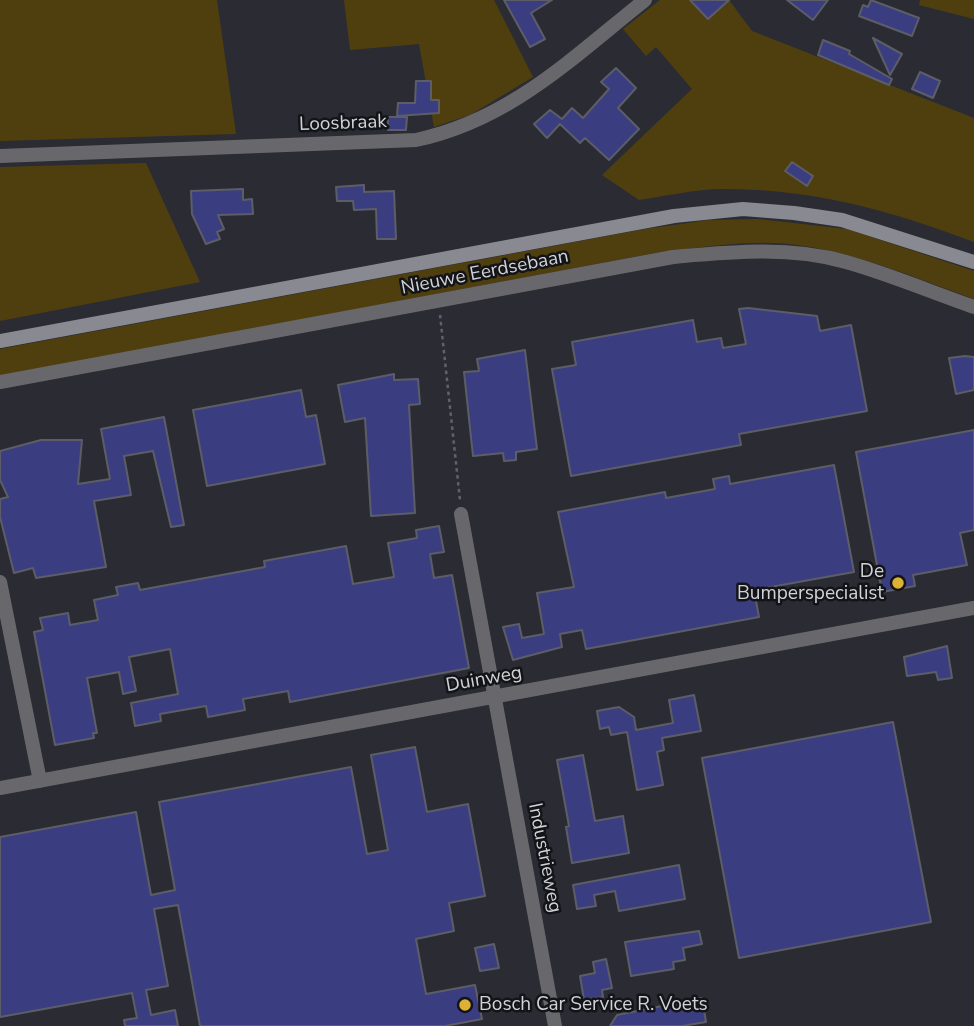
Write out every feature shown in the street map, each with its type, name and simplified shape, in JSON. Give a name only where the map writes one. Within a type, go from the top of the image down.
[{"type":"main road","name":"Nieuwe Eerdsebaan","points":[[0,341],[674,216],[743,209],[842,220],[974,262]]},
{"type":"street","name":"Loosbraak","points":[[0,156],[416,140],[450,133],[493,114],[533,87],[645,0]]},
{"type":"street","name":"Nieuwe Eerdsebaan","points":[[0,382],[673,257],[748,250],[796,253],[845,262],[974,307]]},
{"type":"street","name":"Industrieweg","points":[[461,514],[555,1026]]},
{"type":"street","points":[[0,582],[40,781]]},
{"type":"street","name":"Duinweg","points":[[0,788],[974,608]]},
{"type":"path","points":[[439,301],[461,514]]},
{"type":"shaded area","points":[[0,0],[217,0],[236,134],[0,141]]},
{"type":"shaded area","points":[[344,0],[494,0],[533,77],[470,115],[434,127],[419,44],[350,50]]},
{"type":"shaded area","points":[[660,0],[729,0],[752,31],[974,118],[974,242],[880,211],[786,192],[719,189],[639,200],[602,175],[692,89],[656,47],[646,56],[623,29]]},
{"type":"shaded area","points":[[920,0],[974,0],[974,19],[919,5]]},
{"type":"shaded area","points":[[146,163],[200,282],[0,321],[0,167]]},
{"type":"shaded area","points":[[758,219],[847,229],[974,271],[974,299],[890,268],[826,250],[786,244],[732,244],[660,252],[0,376],[0,349],[645,229],[709,220]]},
{"type":"building","points":[[504,0],[552,0],[531,13],[545,39],[530,47]]},
{"type":"building","points":[[690,0],[729,0],[708,19]]},
{"type":"building","points":[[787,0],[828,0],[813,20]]},
{"type":"building","points":[[871,0],[919,18],[912,36],[859,16],[863,5],[868,7]]},
{"type":"building","points":[[873,38],[902,54],[890,75]]},
{"type":"building","points":[[823,40],[850,51],[849,54],[892,79],[889,85],[818,55]]},
{"type":"building","points":[[616,68],[636,88],[618,108],[639,129],[609,160],[585,138],[580,143],[560,124],[547,138],[534,124],[550,110],[562,119],[572,108],[583,118],[609,89],[601,82]]},
{"type":"building","points":[[920,72],[940,81],[933,98],[912,89]]},
{"type":"building","points":[[416,81],[431,81],[431,100],[439,100],[439,113],[397,116],[398,103],[415,103]]},
{"type":"building","points":[[388,117],[407,117],[406,130],[388,130]]},
{"type":"building","points":[[792,162],[813,176],[807,186],[785,171]]},
{"type":"building","points":[[364,185],[364,192],[394,191],[396,239],[377,239],[376,209],[354,210],[353,201],[337,201],[336,187]]},
{"type":"building","points":[[243,189],[243,200],[252,199],[253,214],[218,215],[224,229],[217,232],[220,239],[206,244],[192,214],[191,191]]},
{"type":"building","points":[[739,309],[817,316],[820,331],[851,325],[867,411],[739,434],[741,445],[571,476],[552,369],[576,365],[572,342],[693,320],[697,342],[721,338],[723,348],[746,344]]},
{"type":"building","points":[[525,350],[537,449],[516,452],[516,460],[504,461],[503,453],[473,456],[464,372],[479,371],[477,359]]},
{"type":"building","points":[[974,357],[974,390],[956,394],[949,358]]},
{"type":"building","points":[[394,374],[394,380],[418,379],[420,404],[409,405],[415,513],[371,516],[365,418],[345,422],[338,385]]},
{"type":"building","points":[[301,390],[306,417],[316,415],[325,464],[207,486],[193,410]]},
{"type":"building","points":[[164,417],[184,525],[171,527],[153,451],[124,456],[131,495],[94,501],[106,567],[36,578],[33,568],[14,573],[0,517],[0,499],[8,497],[0,480],[0,451],[41,440],[82,440],[78,484],[110,479],[101,429]]},
{"type":"building","points":[[974,430],[974,530],[960,533],[967,565],[913,575],[915,586],[882,592],[856,452]]},
{"type":"building","points":[[834,465],[854,572],[754,590],[759,617],[586,649],[582,630],[560,634],[562,647],[513,660],[503,627],[519,624],[522,638],[544,634],[537,593],[574,587],[558,512],[665,492],[666,498],[715,489],[713,479],[729,476],[730,484]]},
{"type":"building","points":[[439,526],[444,552],[430,554],[434,578],[452,575],[469,668],[290,702],[288,691],[243,699],[245,710],[208,717],[206,706],[160,714],[161,721],[135,726],[131,703],[178,694],[170,649],[129,657],[136,691],[123,694],[119,672],[87,678],[97,733],[93,733],[94,738],[55,745],[34,632],[43,630],[40,618],[68,613],[70,625],[98,620],[94,600],[118,595],[116,587],[138,583],[140,590],[265,567],[264,561],[346,546],[353,584],[394,577],[388,543],[417,538],[416,530]]},
{"type":"building","points":[[947,646],[952,678],[938,680],[936,672],[907,676],[904,657]]},
{"type":"building","points":[[694,695],[701,731],[662,738],[664,750],[657,752],[663,785],[637,790],[627,732],[611,735],[609,727],[600,729],[597,711],[619,707],[634,717],[636,730],[673,723],[669,700]]},
{"type":"building","points":[[893,722],[931,922],[739,958],[702,758]]},
{"type":"building","points":[[415,747],[427,812],[468,804],[485,896],[449,903],[454,931],[416,939],[426,994],[475,985],[482,1019],[445,1026],[200,1026],[178,905],[154,909],[168,986],[146,990],[151,1015],[175,1010],[178,1026],[125,1026],[124,1020],[137,1018],[132,993],[0,1017],[0,837],[136,812],[151,895],[175,890],[159,802],[351,767],[367,854],[388,850],[371,755]]},
{"type":"building","points":[[583,755],[595,821],[623,816],[629,853],[572,863],[566,827],[569,826],[557,760]]},
{"type":"building","points":[[679,865],[685,899],[619,911],[615,891],[594,895],[596,906],[577,909],[573,885]]},
{"type":"building","points":[[699,931],[702,944],[683,948],[685,960],[673,962],[674,969],[631,976],[625,942]]},
{"type":"building","points":[[494,944],[499,968],[480,971],[475,948]]},
{"type":"building","points":[[606,959],[612,988],[602,990],[603,997],[584,1000],[580,976],[595,973],[593,962]]},
{"type":"building","points":[[702,998],[706,1022],[682,1026],[610,1026],[617,1015]]},
{"type":"place","name":"De Bumperspecialist","points":[[898,583]]},
{"type":"place","name":"Bosch Car Service R. Voets","points":[[465,1005]]}]
